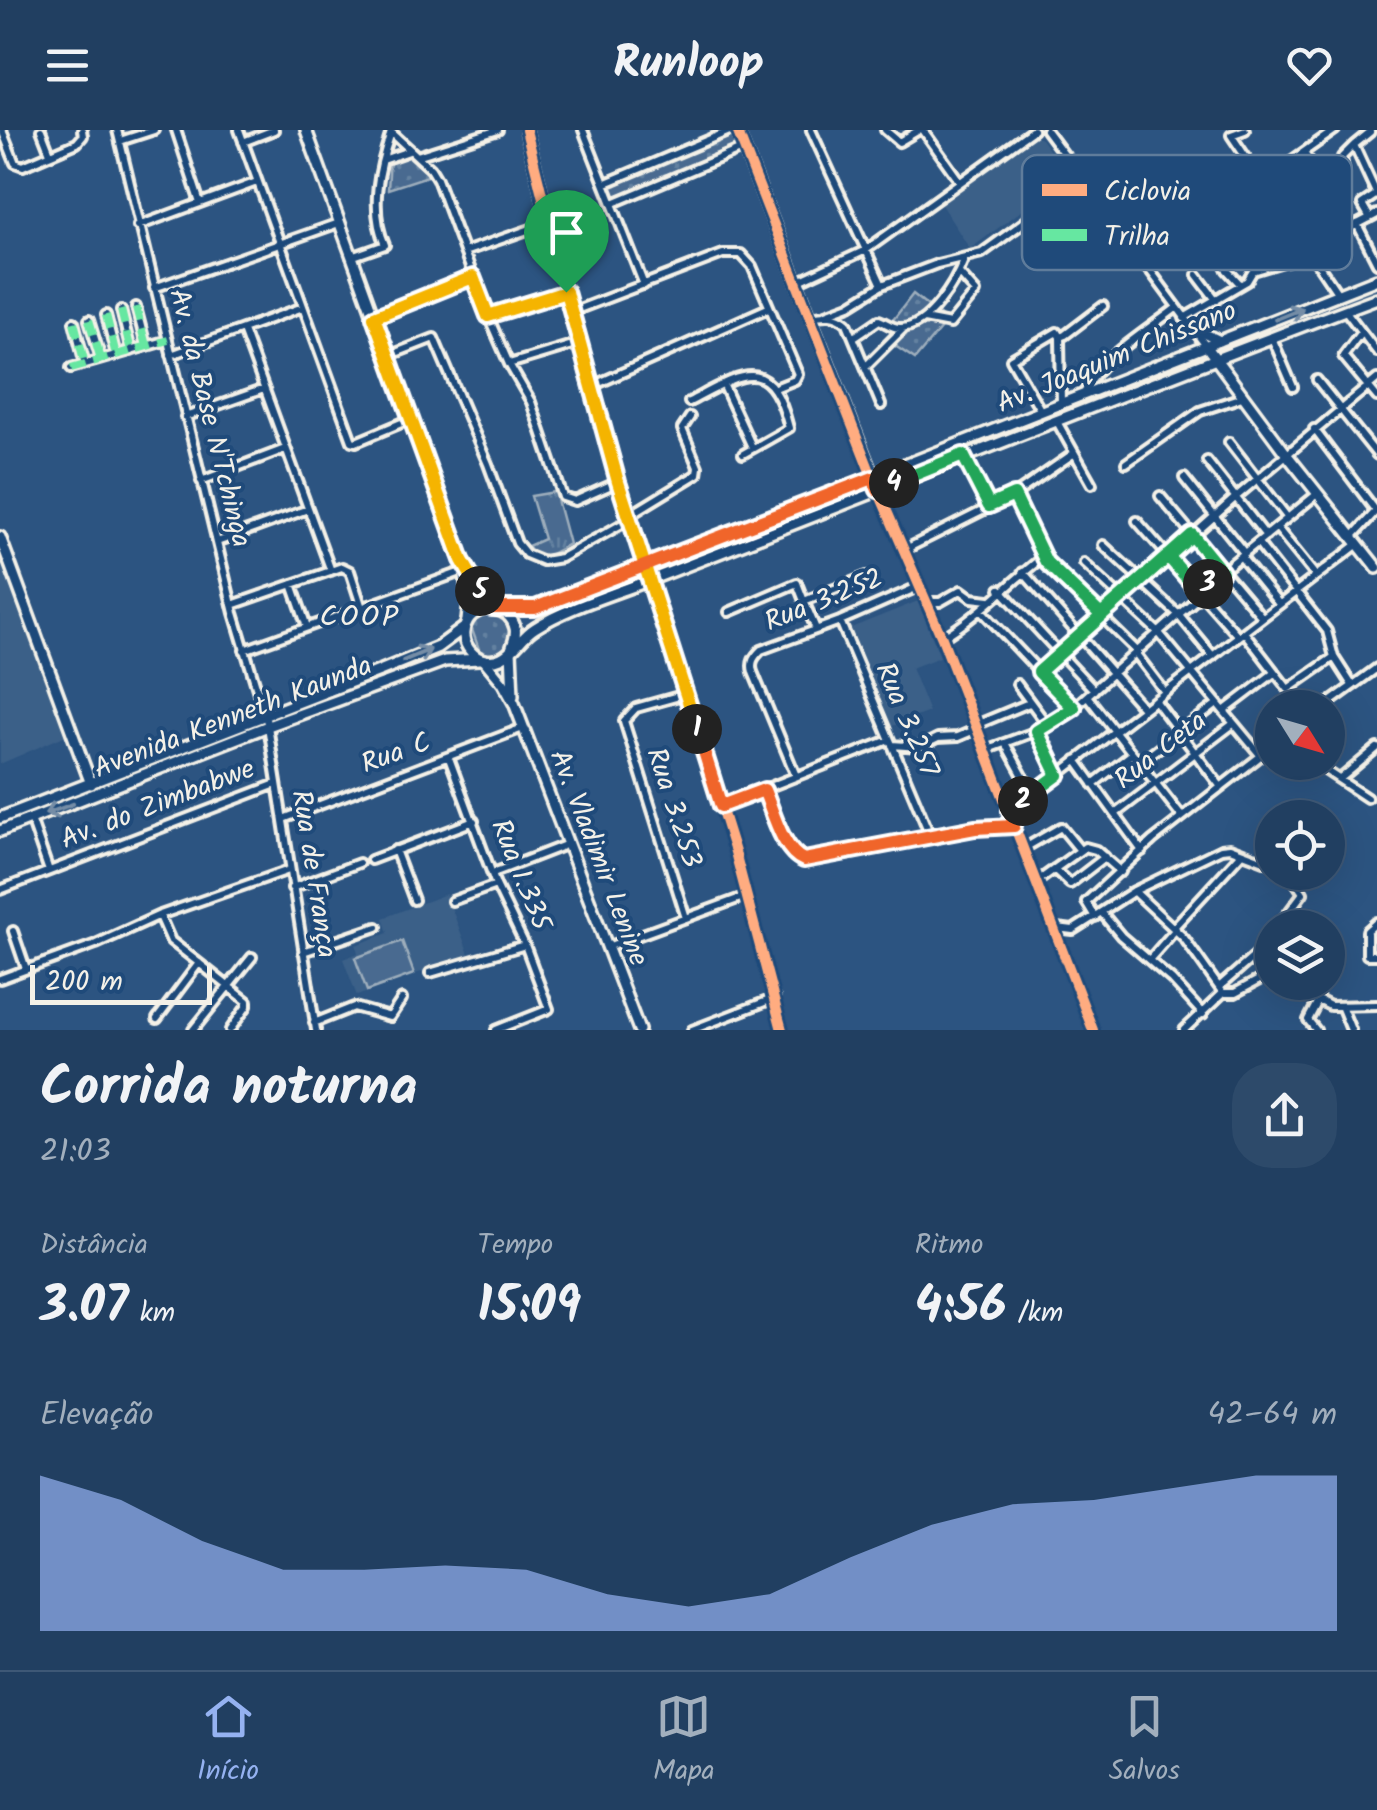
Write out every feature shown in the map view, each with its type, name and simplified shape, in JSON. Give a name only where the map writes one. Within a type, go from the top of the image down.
[{"type":"main road","points":[[306,130],[464,567],[469,602],[466,646],[481,659],[499,659],[512,650],[516,631],[511,618],[495,608],[464,567]]},
{"type":"main road","points":[[526,130],[590,387],[650,580]]},
{"type":"main road","points":[[734,130],[878,490]]},
{"type":"main road","name":"Av. Joaquim Chissano","points":[[495,608],[535,608],[646,567],[1377,279]]},
{"type":"main road","name":"Av. Joaquim Chissano","points":[[512,650],[539,625],[963,455],[1376,299]]},
{"type":"main road","points":[[1191,327],[1221,342]]},
{"type":"main road","points":[[1206,348],[1377,568]]},
{"type":"main road","points":[[0,537],[92,784]]},
{"type":"main road","points":[[466,624],[474,614],[495,608]]},
{"type":"main road","name":"Avenida Kenneth Kaunda","points":[[1,817],[438,646],[466,624]]},
{"type":"main road","name":"Av. Vladimir Lenine","points":[[512,650],[514,704]]},
{"type":"main road","name":"Avenida Kenneth Kaunda","points":[[2,830],[445,660],[481,659]]},
{"type":"main road","name":"Av. Vladimir Lenine","points":[[481,659],[504,683],[514,704],[639,1030]]},
{"type":"street","points":[[2,130],[18,165],[78,143],[82,130]]},
{"type":"street","points":[[41,130],[50,153]]},
{"type":"street","name":"Av. da Base N'Tchinga","points":[[117,130],[232,606],[264,715]]},
{"type":"street","points":[[120,141],[154,130]]},
{"type":"street","points":[[176,130],[200,203]]},
{"type":"street","points":[[239,130],[352,441],[411,419]]},
{"type":"street","points":[[244,142],[274,130]]},
{"type":"street","points":[[417,156],[498,130]]},
{"type":"street","points":[[583,130],[644,285]]},
{"type":"street","points":[[606,183],[734,130]]},
{"type":"street","points":[[810,130],[882,285]]},
{"type":"street","points":[[885,130],[899,142],[921,130],[960,182]]},
{"type":"street","points":[[796,280],[866,250],[1033,130]]},
{"type":"street","points":[[1046,130],[1064,155]]},
{"type":"street","points":[[1244,155],[1231,135],[1245,130]]},
{"type":"street","points":[[1301,155],[1335,130]]},
{"type":"street","points":[[390,131],[437,180],[488,316],[531,402],[566,501],[618,482]]},
{"type":"street","points":[[351,257],[384,245],[377,226],[382,160],[390,131]]},
{"type":"street","points":[[1344,155],[1370,132]]},
{"type":"street","points":[[1352,227],[1374,216],[1362,204],[1377,194],[1354,145]]},
{"type":"street","points":[[614,203],[744,148]]},
{"type":"street","points":[[382,160],[409,151]]},
{"type":"street","points":[[138,226],[257,182]]},
{"type":"street","points":[[464,252],[550,222]]},
{"type":"street","points":[[154,288],[339,223]]},
{"type":"street","points":[[812,317],[937,264],[982,253],[1022,224]]},
{"type":"street","points":[[1357,224],[1377,263]]},
{"type":"street","points":[[571,312],[723,254],[741,254],[752,266],[798,374],[795,380],[775,388]]},
{"type":"street","points":[[866,366],[904,328],[924,319],[959,273],[964,260]]},
{"type":"street","points":[[1148,270],[1206,348]]},
{"type":"street","points":[[1227,270],[1240,284]]},
{"type":"street","points":[[1184,318],[1252,278],[1256,270]]},
{"type":"street","points":[[1321,270],[1338,294]]},
{"type":"street","points":[[924,319],[950,324],[976,292],[959,273]]},
{"type":"street","points":[[1198,275],[1216,300]]},
{"type":"street","points":[[374,317],[473,277]]},
{"type":"street","points":[[488,316],[566,292]]},
{"type":"street","points":[[1060,337],[1102,306]]},
{"type":"street","points":[[136,307],[146,346]]},
{"type":"street","points":[[171,355],[303,308]]},
{"type":"street","points":[[590,387],[768,308]]},
{"type":"street","points":[[1084,396],[1098,370],[1176,308]]},
{"type":"street","points":[[121,310],[131,351]]},
{"type":"street","points":[[1345,310],[1377,352]]},
{"type":"street","points":[[826,314],[840,317],[854,337],[881,405]]},
{"type":"street","points":[[106,315],[116,355]]},
{"type":"street","points":[[89,320],[101,360]]},
{"type":"street","points":[[854,337],[879,320],[904,328]]},
{"type":"street","points":[[74,322],[85,364]]},
{"type":"street","points":[[243,330],[331,571]]},
{"type":"street","points":[[1042,413],[1011,360],[1056,332],[1060,337],[1061,405]]},
{"type":"street","points":[[1361,332],[1343,356],[1377,397]]},
{"type":"street","points":[[388,356],[434,338],[517,543],[526,554],[544,561],[561,558],[698,474],[682,428],[690,417]]},
{"type":"street","points":[[1272,338],[1293,387]]},
{"type":"street","points":[[71,368],[168,340]]},
{"type":"street","points":[[509,364],[579,343]]},
{"type":"street","points":[[689,402],[750,375],[764,378],[775,388],[789,428],[742,454]]},
{"type":"street","points":[[1317,380],[1377,454]]},
{"type":"street","points":[[1039,672],[1192,535],[1377,380]]},
{"type":"street","points":[[724,384],[752,447]]},
{"type":"street","points":[[186,418],[264,389]]},
{"type":"street","points":[[1126,464],[1200,411],[1242,397]]},
{"type":"street","points":[[1056,420],[1092,484]]},
{"type":"street","points":[[1010,811],[1194,672],[1356,540],[1376,511],[1314,430]]},
{"type":"street","points":[[1230,442],[1287,518]]},
{"type":"street","points":[[201,481],[285,449]]},
{"type":"street","points":[[904,550],[1014,495],[1073,454]]},
{"type":"street","points":[[963,455],[989,506]]},
{"type":"street","points":[[1207,460],[1266,536]]},
{"type":"street","points":[[1184,478],[1279,604]]},
{"type":"street","points":[[878,490],[942,638],[1093,1030]]},
{"type":"street","points":[[985,750],[1048,726],[1074,708],[1180,616],[1222,572],[1317,494]]},
{"type":"street","points":[[1014,495],[1043,557],[1137,653],[1165,692]]},
{"type":"street","points":[[1160,496],[1262,617]]},
{"type":"street","points":[[217,542],[308,509]]},
{"type":"street","points":[[1137,522],[1289,689],[1334,658]]},
{"type":"street","points":[[1276,528],[1315,575]]},
{"type":"street","points":[[1258,543],[1327,631],[1334,658],[1352,685]]},
{"type":"street","points":[[1104,545],[1180,616],[1213,656]]},
{"type":"street","points":[[942,638],[1043,557]]},
{"type":"street","points":[[1084,564],[1159,633],[1255,750]]},
{"type":"street","points":[[232,606],[342,567],[350,571],[362,608]]},
{"type":"street","points":[[244,650],[464,567]]},
{"type":"street","points":[[1023,572],[1144,708]]},
{"type":"street","points":[[804,601],[867,576]]},
{"type":"street","points":[[650,580],[721,806],[782,1030]]},
{"type":"street","points":[[729,612],[796,582],[816,629]]},
{"type":"street","points":[[292,584],[307,627]]},
{"type":"street","name":"Rua 3.252","points":[[796,776],[751,665],[761,650],[840,622],[920,586]]},
{"type":"street","points":[[927,602],[940,602],[961,590],[972,598],[990,600]]},
{"type":"street","points":[[1000,590],[1094,690]]},
{"type":"street","points":[[981,610],[1074,708]]},
{"type":"street","name":"Rua 3.257","points":[[840,622],[930,835]]},
{"type":"street","points":[[1345,690],[1377,668]]},
{"type":"street","points":[[1224,712],[1274,673]]},
{"type":"street","points":[[1017,684],[1048,726]]},
{"type":"street","name":"Rua 3.253","points":[[686,694],[636,708],[624,721],[686,918]]},
{"type":"street","points":[[1088,697],[1182,818]]},
{"type":"street","points":[[1156,700],[1220,787]]},
{"type":"street","points":[[721,806],[891,742],[920,748],[938,738],[958,737],[1029,703]]},
{"type":"street","points":[[1139,763],[1218,704]]},
{"type":"street","name":"Rua de França","points":[[264,715],[315,1026]]},
{"type":"street","name":"Rua Ceta","points":[[1115,814],[1234,723]]},
{"type":"street","name":"Rua C","points":[[283,820],[449,758],[522,724]]},
{"type":"street","points":[[1037,731],[1058,775]]},
{"type":"street","points":[[1004,742],[1033,794]]},
{"type":"street","points":[[1345,775],[1377,748]]},
{"type":"street","points":[[1094,784],[1132,754]]},
{"type":"street","name":"Rua 1.335","points":[[449,758],[548,1009],[496,1030]]},
{"type":"street","points":[[1076,760],[1142,850]]},
{"type":"street","points":[[1203,1014],[1086,902],[1142,850],[1255,760]]},
{"type":"street","points":[[1341,780],[1367,798]]},
{"type":"street","name":"Av. do Zimbabwe","points":[[0,890],[276,784]]},
{"type":"street","points":[[764,790],[798,858],[994,825],[1014,826]]},
{"type":"street","points":[[31,819],[49,871]]},
{"type":"street","points":[[370,860],[474,822]]},
{"type":"street","points":[[1023,848],[1061,827],[1079,849]]},
{"type":"street","points":[[493,873],[568,844]]},
{"type":"street","points":[[1038,881],[1079,849],[1090,847],[1121,872]]},
{"type":"street","points":[[1056,928],[1070,931],[1134,890],[1221,849],[1255,858]]},
{"type":"street","points":[[395,850],[414,900]]},
{"type":"street","points":[[1149,960],[1242,853]]},
{"type":"street","points":[[1054,868],[1070,884],[1105,857]]},
{"type":"street","points":[[292,888],[359,863]]},
{"type":"street","points":[[0,979],[96,944],[160,915],[289,870]]},
{"type":"street","points":[[452,900],[496,885]]},
{"type":"street","points":[[1134,890],[1175,928],[1221,990],[1236,993],[1255,983]]},
{"type":"street","points":[[608,947],[746,896]]},
{"type":"street","points":[[160,915],[170,941],[247,1003],[230,1030]]},
{"type":"street","points":[[1377,922],[1367,931],[1367,954],[1377,954]]},
{"type":"street","points":[[304,952],[378,928]]},
{"type":"street","points":[[12,931],[26,969]]},
{"type":"street","points":[[430,973],[525,945]]},
{"type":"street","points":[[1184,1030],[1255,956]]},
{"type":"street","points":[[193,1030],[252,957]]},
{"type":"street","points":[[157,1019],[199,963]]},
{"type":"street","points":[[692,1030],[775,998]]},
{"type":"street","points":[[315,1026],[354,1006],[390,1018],[402,999]]},
{"type":"street","points":[[1316,1030],[1308,1020],[1318,1001],[1342,1008],[1377,1005]]},
{"type":"street","points":[[1342,1008],[1352,1030]]},
{"type":"shaded area","points":[[1033,135],[1053,155],[1022,155],[1022,210],[970,249],[938,200]]},
{"type":"shaded area","points":[[0,542],[71,733],[0,764]]},
{"type":"shaded area","points":[[918,601],[940,657],[911,668],[929,712],[892,726],[851,628]]},
{"type":"shaded area","points":[[446,894],[469,954],[357,996],[343,959],[358,953],[356,945],[388,933],[383,918]]},
{"type":"green space","points":[[732,130],[744,148],[613,203],[606,183]]},
{"type":"green space","points":[[409,153],[431,175],[388,189],[390,158]]},
{"type":"green space","points":[[913,294],[947,321],[915,359],[892,344],[897,337],[886,329]]},
{"type":"green space","points":[[555,492],[569,544],[545,557],[536,555],[528,546],[544,539],[531,496]]},
{"type":"green space","points":[[478,609],[506,617],[513,644],[500,659],[481,655],[470,624]]},
{"type":"green space","points":[[402,941],[414,974],[367,991],[355,958]]},
{"type":"marked path","points":[[136,307],[146,346]]},
{"type":"marked path","points":[[121,310],[131,351]]},
{"type":"marked path","points":[[106,315],[116,355]]},
{"type":"marked path","points":[[89,320],[101,359]]},
{"type":"marked path","points":[[74,322],[85,364]]},
{"type":"marked path","points":[[71,368],[168,340]]},
{"type":"cycle path","points":[[526,130],[590,387],[735,852],[782,1030]]},
{"type":"cycle path","points":[[737,130],[873,479],[942,638],[1093,1030]]},
{"type":"district","name":"COOP","points":[[360,618]]},
{"type":"route","points":[[566,292],[488,316],[473,277],[374,317],[462,560],[492,608],[535,608],[646,567],[873,478],[878,490],[963,455],[989,506],[1014,495],[1046,562],[1101,615],[1168,556],[1198,591],[1222,572],[1192,535],[1168,556],[1121,598],[1079,634],[1039,672],[1074,708],[1037,731],[1058,775],[1010,811],[1014,826],[994,825],[798,858],[764,790],[721,806],[646,567],[618,482],[566,292]]}]
